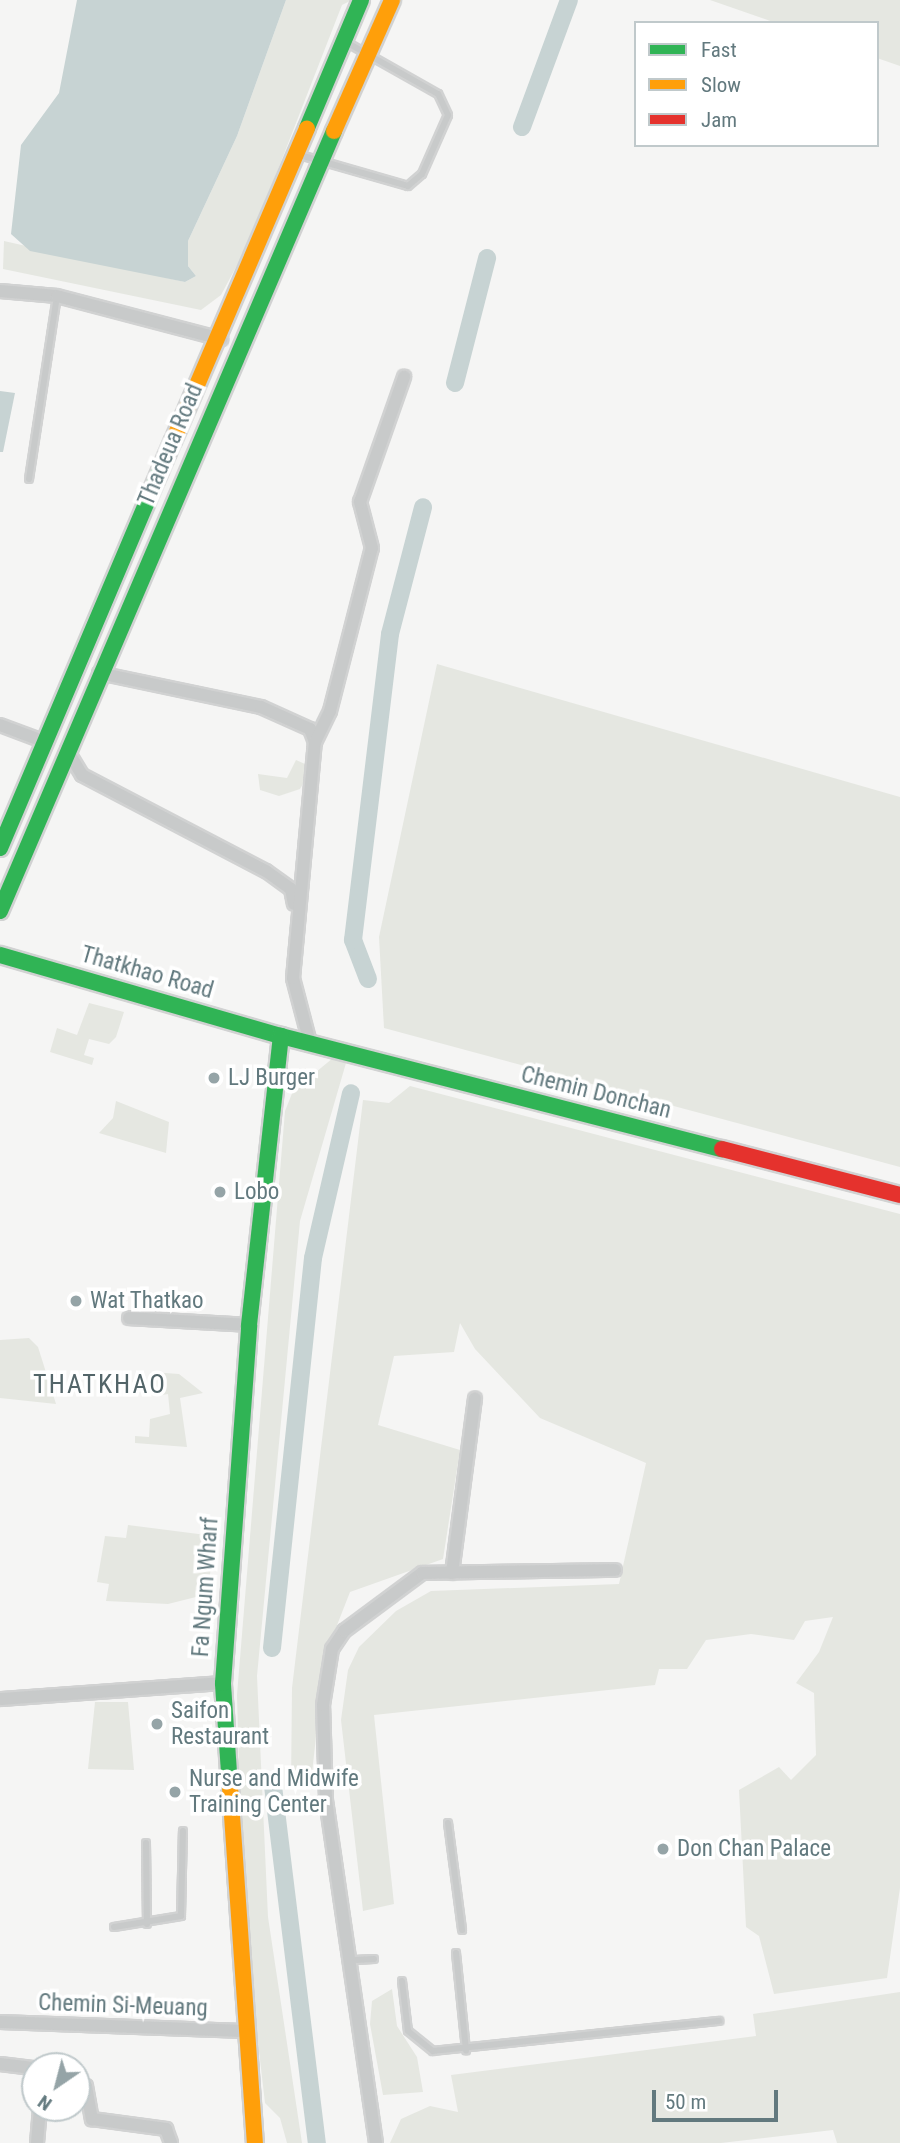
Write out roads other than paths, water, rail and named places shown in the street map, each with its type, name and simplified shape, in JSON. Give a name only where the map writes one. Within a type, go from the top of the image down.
[{"type":"street","name":"Thadeua Road","points":[[0,848],[43,741],[361,0]]},
{"type":"street","name":"Thadeua Road","points":[[0,911],[237,347],[392,0]]},
{"type":"street","points":[[0,291],[57,296],[216,337],[237,347]]},
{"type":"street","points":[[310,1043],[296,1006],[296,912],[309,842],[315,742],[330,711],[372,548],[359,502],[404,377]]},
{"type":"street","points":[[99,673],[261,706],[310,729],[315,742]]},
{"type":"street","points":[[0,725],[43,741]]},
{"type":"street","points":[[67,750],[82,775],[267,871],[291,889],[296,912]]},
{"type":"street","name":"Thatkhao Road","points":[[0,955],[281,1035]]},
{"type":"street","name":"Chemin Donchan","points":[[281,1035],[900,1195]]},
{"type":"street","name":"Fa Ngum Wharf","points":[[256,2139],[244,2031],[223,1683],[249,1325],[281,1035]]},
{"type":"street","points":[[130,1318],[249,1325]]},
{"type":"street","points":[[452,1573],[475,1399]]},
{"type":"street","points":[[376,2143],[354,1960],[326,1799],[323,1705],[332,1649],[344,1631],[398,1587],[422,1573],[615,1570]]},
{"type":"street","points":[[0,1699],[223,1683]]},
{"type":"street","name":"Chemin Si-Meuang","points":[[0,2022],[244,2031]]},
{"type":"street","points":[[0,2064],[21,2066]]},
{"type":"street","points":[[91,2114],[92,2119],[166,2129],[171,2143]]},
{"type":"street","points":[[37,2143],[39,2122]]},
{"type":"lane","points":[[295,153],[321,164],[408,186],[422,174],[449,115],[438,94],[369,52],[342,41]]},
{"type":"lane","points":[[29,479],[57,296]]},
{"type":"lane","points":[[448,1823],[462,1930]]},
{"type":"lane","points":[[114,1927],[147,1924],[181,1916],[183,1831]]},
{"type":"lane","points":[[146,1843],[147,1924]]},
{"type":"lane","points":[[456,1953],[466,2050]]},
{"type":"lane","points":[[354,1960],[374,1959]]},
{"type":"lane","points":[[402,1981],[408,2031],[418,2044],[433,2051],[466,2050],[719,2021]]},
{"type":"waterway","points":[[522,127],[569,0]]},
{"type":"waterway","points":[[455,383],[487,258]]},
{"type":"waterway","points":[[368,979],[353,940],[390,634],[423,507]]},
{"type":"waterway","points":[[272,1648],[313,1258],[351,1093]]},
{"type":"waterway","points":[[273,1786],[317,2143]]},
{"type":"place","name":"LJ Burger","points":[[214,1078]]},
{"type":"place","name":"Lobo","points":[[220,1192]]},
{"type":"place","name":"Wat Thatkao","points":[[76,1301]]},
{"type":"place","name":"Saifon Restaurant","points":[[157,1724]]},
{"type":"place","name":"Nurse and Midwife Training Center","points":[[175,1792]]},
{"type":"place","name":"Don Chan Palace","points":[[663,1849]]},
{"type":"district","name":"THATKHAO","points":[[100,1385]]}]
